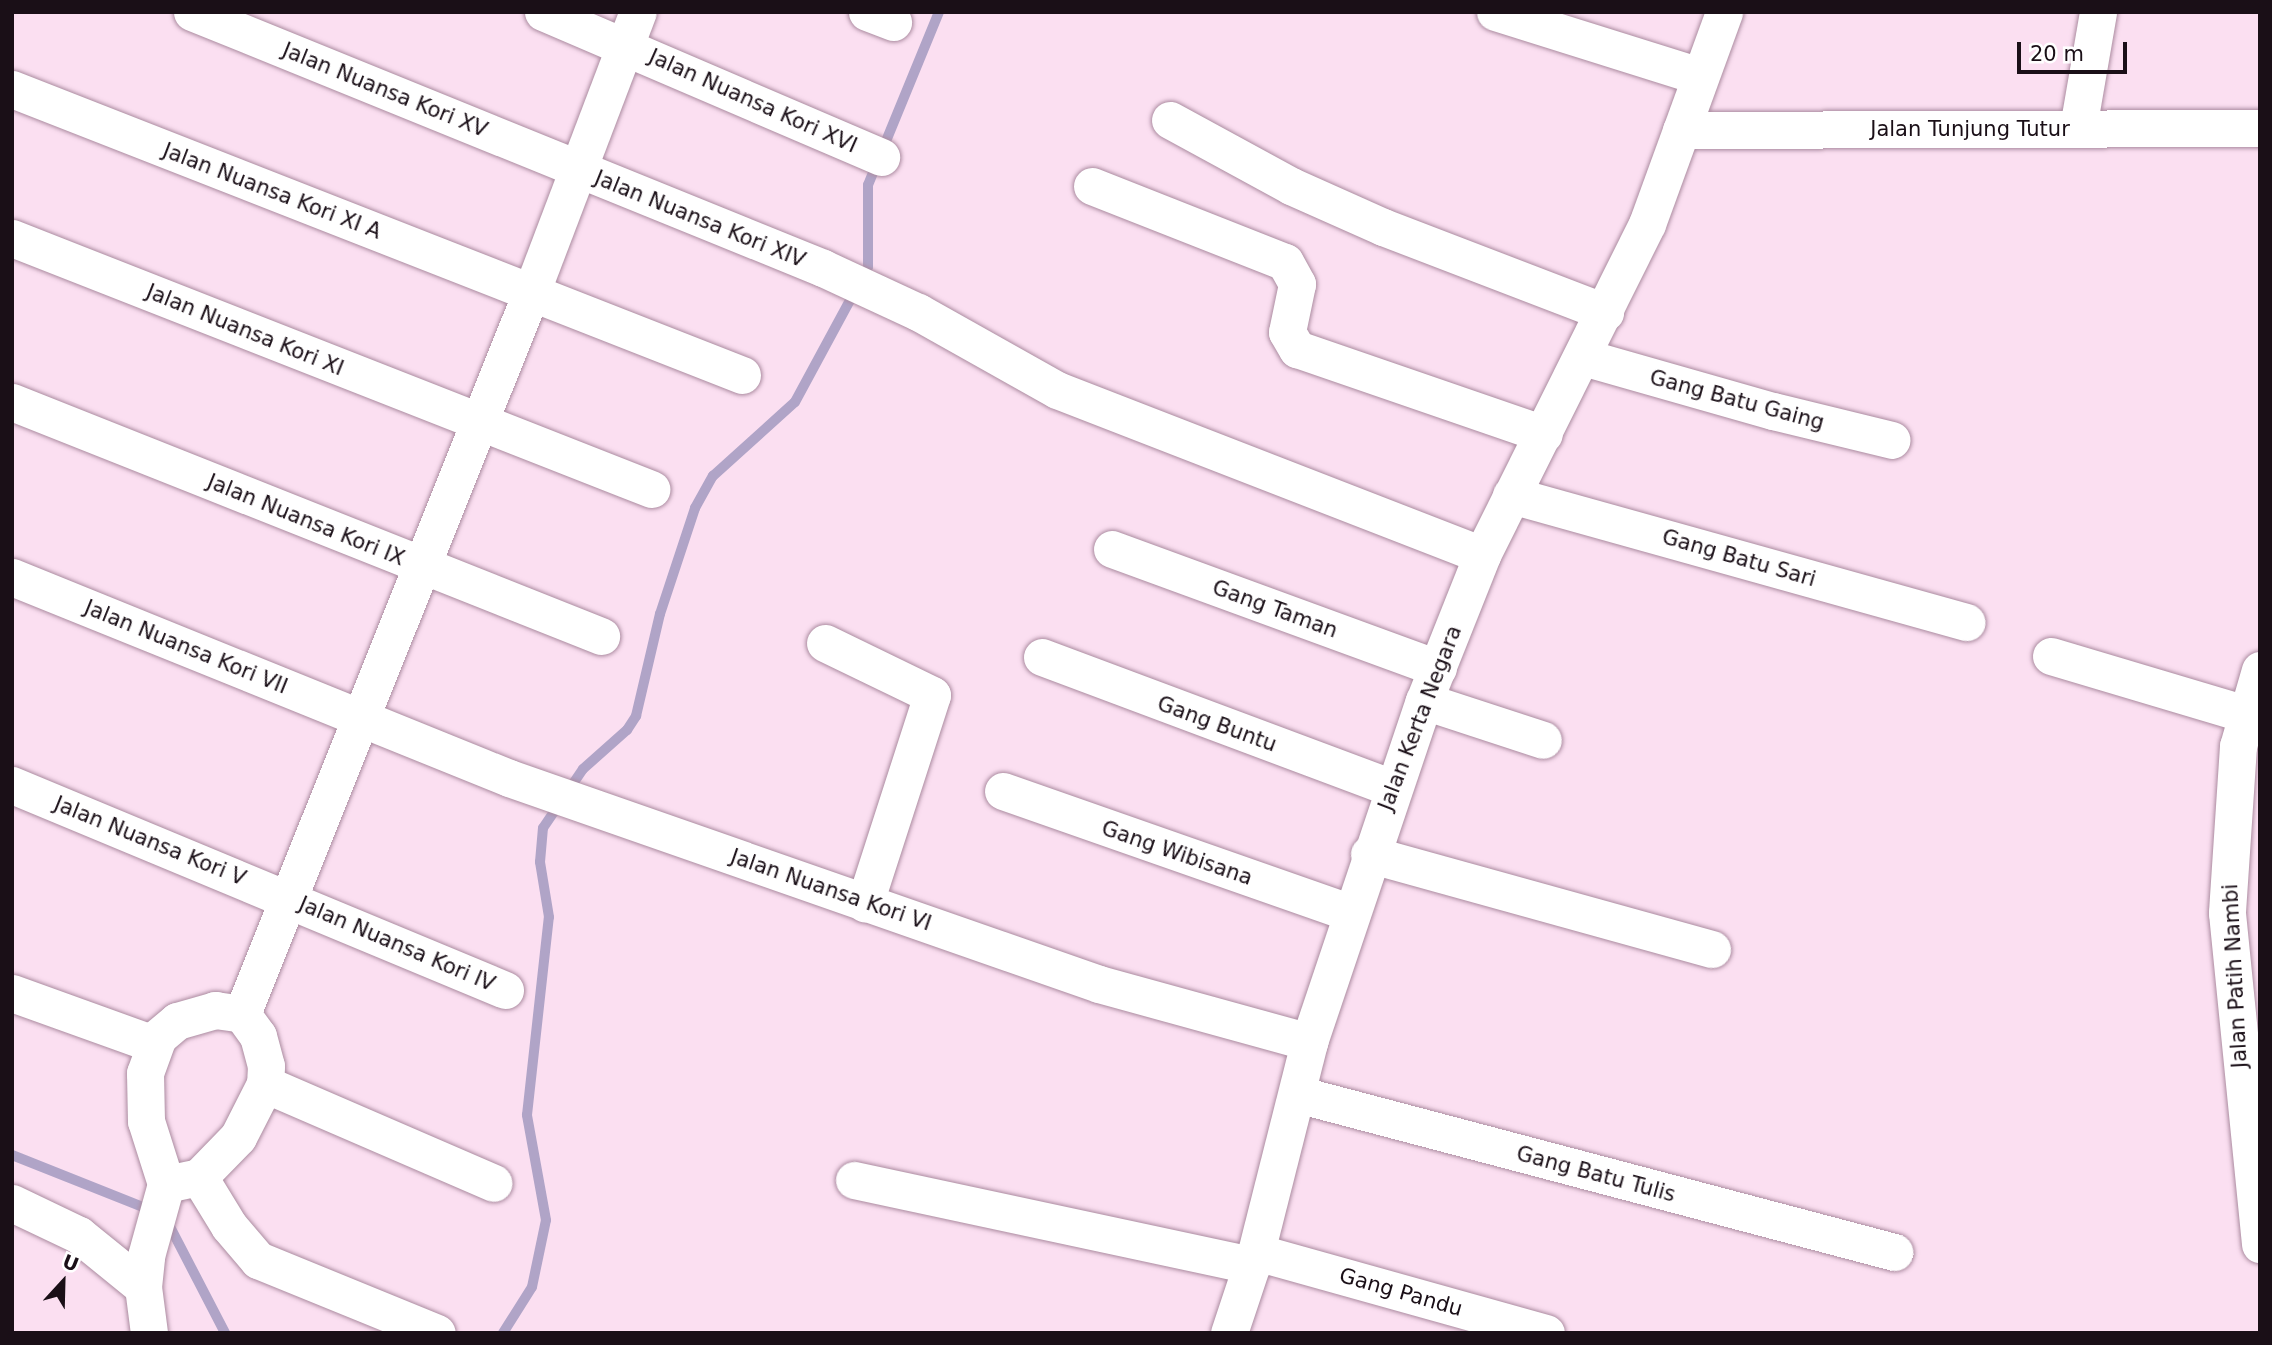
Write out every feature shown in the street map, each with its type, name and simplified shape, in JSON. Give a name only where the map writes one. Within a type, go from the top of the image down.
[{"type":"street","name":"Jalan Nuansa Kori XV","points":[[192,12],[578,169]]},
{"type":"street","name":"Jalan Nuansa Kori XVI","points":[[543,12],[631,29],[881,157]]},
{"type":"street","points":[[1495,12],[1699,76]]},
{"type":"street","name":"Jalan Kerta Negara","points":[[1229,1333],[1254,1259],[1309,1042],[1369,855],[1431,685],[1482,555],[1647,224],[1724,12]]},
{"type":"street","points":[[2078,128],[2098,12]]},
{"type":"street","points":[[242,1014],[422,566],[477,421],[531,293],[631,29]]},
{"type":"street","name":"Jalan Nuansa Kori XI A","points":[[12,89],[742,375]]},
{"type":"street","points":[[1170,120],[1292,186],[1383,227],[1605,312]]},
{"type":"street","name":"Jalan Tunjung Tutur","points":[[1681,130],[2260,128]]},
{"type":"street","name":"Jalan Nuansa Kori XIV","points":[[578,169],[823,268],[918,312],[1057,390],[1482,555]]},
{"type":"street","points":[[1092,187],[1285,262],[1297,284],[1287,332],[1297,349],[1544,434]]},
{"type":"street","name":"Jalan Nuansa Kori XI","points":[[12,238],[651,489]]},
{"type":"street","name":"Gang Batu Gaing","points":[[1583,356],[1773,411],[1892,440]]},
{"type":"street","name":"Jalan Nuansa Kori IX","points":[[12,402],[601,636]]},
{"type":"street","name":"Gang Batu Sari","points":[[1511,495],[1967,622]]},
{"type":"street","name":"Gang Taman","points":[[1112,549],[1431,685],[1543,740]]},
{"type":"street","name":"Jalan Nuansa Kori VII","points":[[12,577],[360,718]]},
{"type":"street","points":[[825,643],[932,695],[865,902]]},
{"type":"street","points":[[2051,656],[2248,738]]},
{"type":"street","name":"Gang Buntu","points":[[1042,657],[1394,788]]},
{"type":"street","name":"Jalan Patih Nambi","points":[[2260,670],[2248,738],[2227,913],[2260,1241]]},
{"type":"street","name":"Jalan Nuansa Kori VI","points":[[360,718],[509,778],[1099,984],[1309,1042]]},
{"type":"street","name":"Jalan Nuansa Kori V","points":[[12,785],[288,897]]},
{"type":"street","name":"Gang Wibisana","points":[[1003,791],[1351,913]]},
{"type":"street","points":[[1369,855],[1712,949]]},
{"type":"street","name":"Jalan Nuansa Kori IV","points":[[288,897],[505,990]]},
{"type":"street","points":[[12,993],[154,1044]]},
{"type":"street","points":[[149,1333],[145,1271],[173,1191],[238,1137],[265,1084],[266,1066],[258,1036],[242,1014],[215,1010],[177,1021],[154,1044],[145,1073],[146,1121],[173,1191],[229,1226],[258,1260],[437,1333]]},
{"type":"street","points":[[265,1084],[494,1183]]},
{"type":"street","name":"Gang Batu Tulis","points":[[1297,1094],[1894,1252]]},
{"type":"street","name":"Gang Pandu","points":[[854,1180],[1254,1259],[1546,1333]]},
{"type":"street","points":[[12,1203],[145,1271]]},
{"type":"waterway","points":[[503,1333],[532,1287],[546,1220],[527,1115],[549,917],[540,862],[543,828],[583,769],[627,730],[636,716],[660,614],[695,508],[713,476],[795,402],[868,267],[868,185],[939,12]]},
{"type":"waterway","points":[[12,1155],[153,1211]]},
{"type":"waterway","points":[[166,1219],[225,1333]]}]
